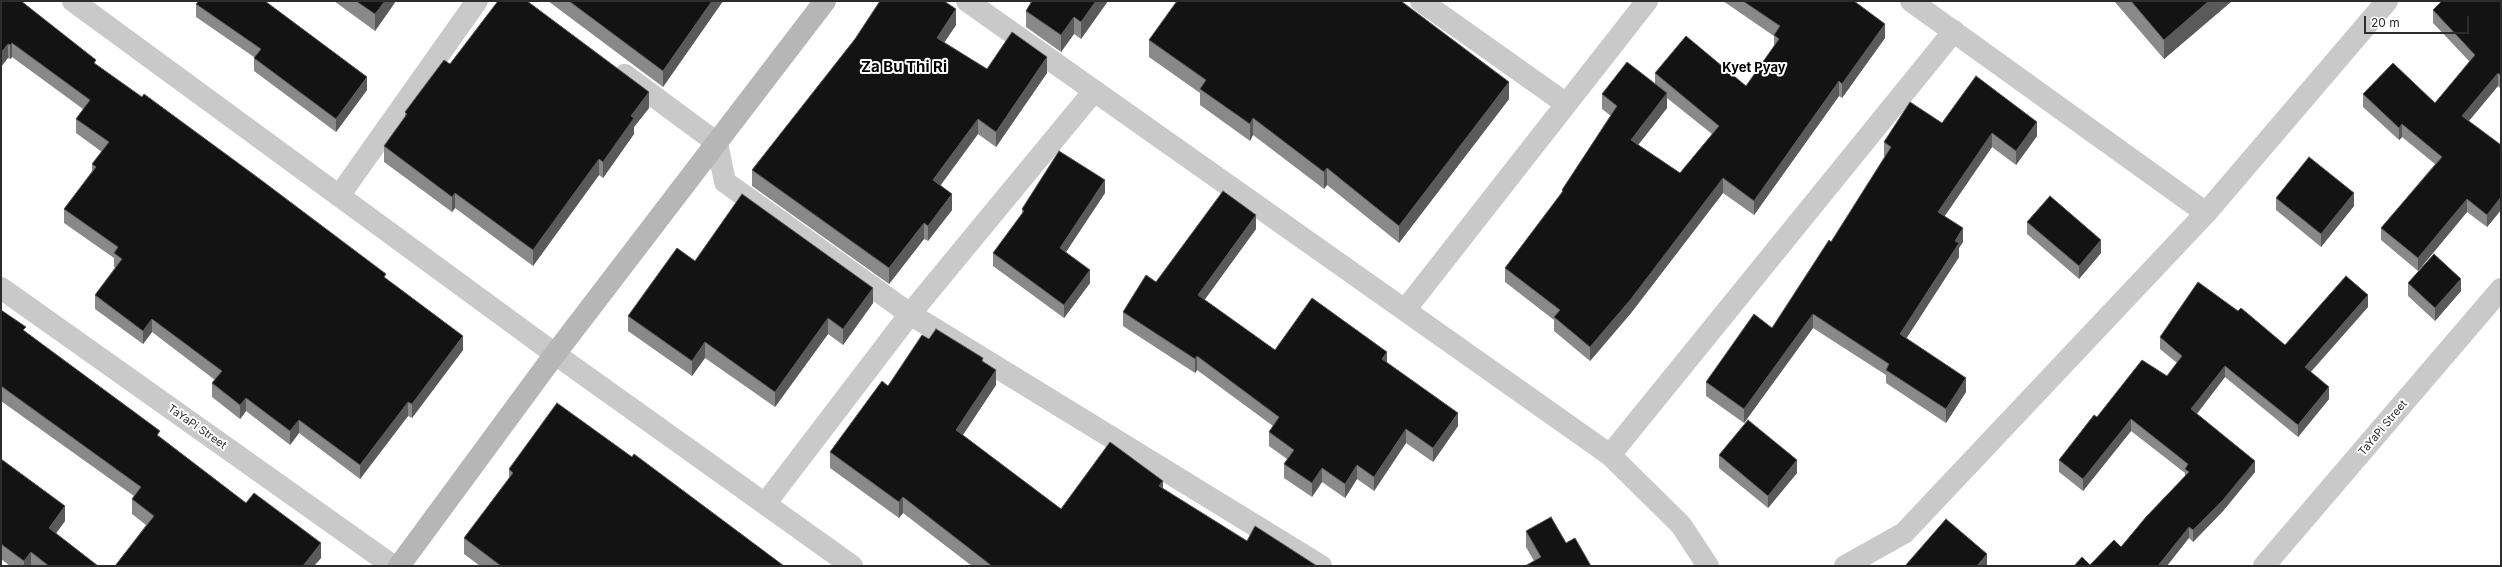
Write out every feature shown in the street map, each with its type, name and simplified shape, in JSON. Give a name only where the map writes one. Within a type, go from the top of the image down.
[{"type":"street","points":[[73,1],[555,354],[852,566]]},
{"type":"street","points":[[339,196],[478,1]]},
{"type":"street","points":[[399,566],[555,354],[825,1]]},
{"type":"street","points":[[967,1],[1610,456],[1681,525],[1708,566]]},
{"type":"street","points":[[1421,1],[1565,103]]},
{"type":"street","points":[[1405,310],[1565,103],[1647,1]]},
{"type":"street","points":[[1911,1],[2206,213]]},
{"type":"street","points":[[1844,566],[1904,533],[2206,213],[2387,1]]},
{"type":"street","points":[[1610,456],[1954,31]]},
{"type":"street","points":[[611,65],[717,143],[725,182],[910,314],[1321,566]]},
{"type":"street","points":[[764,504],[910,314],[1094,91]]},
{"type":"street","name":"TaYaPi Street","points":[[1,288],[393,566]]},
{"type":"street","name":"TaYaPi Street","points":[[2264,566],[2358,458],[2501,288]]},
{"type":"building","points":[[1,1],[21,1],[96,60],[94,63],[142,97],[144,94],[257,177],[386,274],[384,277],[463,336],[412,404],[408,402],[360,465],[299,420],[290,431],[246,398],[240,405],[212,383],[222,371],[152,319],[143,331],[95,295],[122,259],[114,253],[118,247],[64,209],[96,167],[92,164],[109,142],[76,119],[90,100],[12,43],[10,45],[8,44],[1,53]]},
{"type":"building","points":[[199,1],[265,1],[367,77],[336,119],[254,58],[261,49],[196,4]]},
{"type":"building","points":[[356,1],[385,1],[375,14]]},
{"type":"building","points":[[498,1],[527,1],[649,92],[631,116],[634,118],[603,162],[599,159],[533,250],[455,193],[452,197],[384,146],[407,114],[405,112],[444,60],[450,64]]},
{"type":"building","points":[[569,1],[712,1],[663,71]]},
{"type":"building","points":[[880,1],[944,1],[956,9],[937,38],[987,69],[1012,32],[1047,57],[996,132],[978,119],[933,180],[952,194],[928,226],[924,223],[889,268],[752,170],[855,39]]},
{"type":"building","points":[[1032,1],[1096,1],[1081,22],[1074,17],[1061,35],[1026,11]]},
{"type":"building","points":[[1177,1],[1401,1],[1509,82],[1399,226],[1327,168],[1324,172],[1253,118],[1250,124],[1200,89],[1206,80],[1149,40]]},
{"type":"building","points":[[1743,1],[1854,1],[1885,24],[1842,84],[1839,81],[1754,201],[1723,178],[1631,299],[1590,347],[1554,317],[1560,310],[1505,268],[1563,191],[1562,190],[1617,106],[1602,94],[1627,62],[1667,93],[1631,140],[1680,173],[1719,126],[1655,73],[1686,36],[1746,86],[1779,39],[1774,35],[1780,26]]},
{"type":"building","points":[[2131,1],[2209,1],[2164,40]]},
{"type":"building","points":[[2442,1],[2501,1],[2501,76],[2498,73],[2462,116],[2501,145],[2501,197],[2487,215],[2467,199],[2418,258],[2381,228],[2442,157],[2402,124],[2399,128],[2363,94],[2393,63],[2435,103],[2475,55],[2433,10]]},
{"type":"building","points":[[1976,76],[2037,122],[2016,151],[1992,133],[1938,212],[1963,228],[1955,241],[1959,243],[1900,334],[1966,378],[1946,409],[1886,370],[1889,364],[1813,314],[1744,409],[1706,382],[1754,314],[1772,328],[1829,240],[1831,242],[1891,147],[1884,142],[1910,102],[1942,123]]},
{"type":"building","points":[[1059,151],[1105,180],[1060,248],[1090,270],[1064,305],[993,253],[1024,211],[1022,209]]},
{"type":"building","points":[[2309,157],[2354,193],[2321,234],[2276,198]]},
{"type":"building","points":[[1223,191],[1256,215],[1198,295],[1275,350],[1312,298],[1387,352],[1382,359],[1458,413],[1433,448],[1406,429],[1374,477],[1357,465],[1345,484],[1322,468],[1312,483],[1284,464],[1294,450],[1269,432],[1279,417],[1197,356],[1195,359],[1123,312],[1146,275],[1156,282]]},
{"type":"building","points":[[742,194],[873,288],[843,329],[828,318],[775,392],[705,342],[692,361],[628,316],[677,248],[695,261]]},
{"type":"building","points":[[2050,196],[2101,240],[2079,266],[2027,222]]},
{"type":"building","points":[[2434,254],[2461,279],[2435,308],[2408,283]]},
{"type":"building","points":[[2346,276],[2368,295],[2305,367],[2329,387],[2298,425],[2225,366],[2191,409],[2255,461],[2223,500],[2193,530],[2189,527],[2158,566],[2074,566],[2082,557],[2090,565],[2114,540],[2121,547],[2146,517],[2189,472],[2185,469],[2188,464],[2131,419],[2083,479],[2059,460],[2094,415],[2097,417],[2142,360],[2167,376],[2182,356],[2160,337],[2198,282],[2238,311],[2241,308],[2285,345]]},
{"type":"building","points":[[1,310],[26,327],[23,330],[160,431],[157,435],[246,503],[254,493],[321,543],[303,566],[115,566],[154,516],[132,499],[141,487],[1,386]]},
{"type":"building","points":[[936,329],[983,358],[982,361],[996,370],[956,430],[1061,509],[1110,442],[1163,481],[1159,486],[1247,541],[1255,526],[1317,566],[992,566],[903,497],[899,502],[830,452],[882,381],[888,386],[922,335],[929,339]]},
{"type":"building","points":[[557,403],[632,457],[634,454],[784,566],[501,566],[464,538],[513,473],[509,469]]},
{"type":"building","points":[[1748,420],[1797,460],[1768,496],[1719,455]]},
{"type":"building","points":[[1,459],[65,506],[49,528],[98,566],[49,566],[31,552],[24,561],[1,544]]},
{"type":"building","points":[[1551,517],[1566,543],[1575,538],[1591,566],[1525,566],[1541,557],[1526,531]]},
{"type":"building","points":[[1946,519],[1987,554],[1977,566],[1905,566]]},
{"type":"district","name":"Za Bu Thi Ri","points":[[904,67]]},
{"type":"district","name":"Kyet Pyay","points":[[1754,68]]}]
